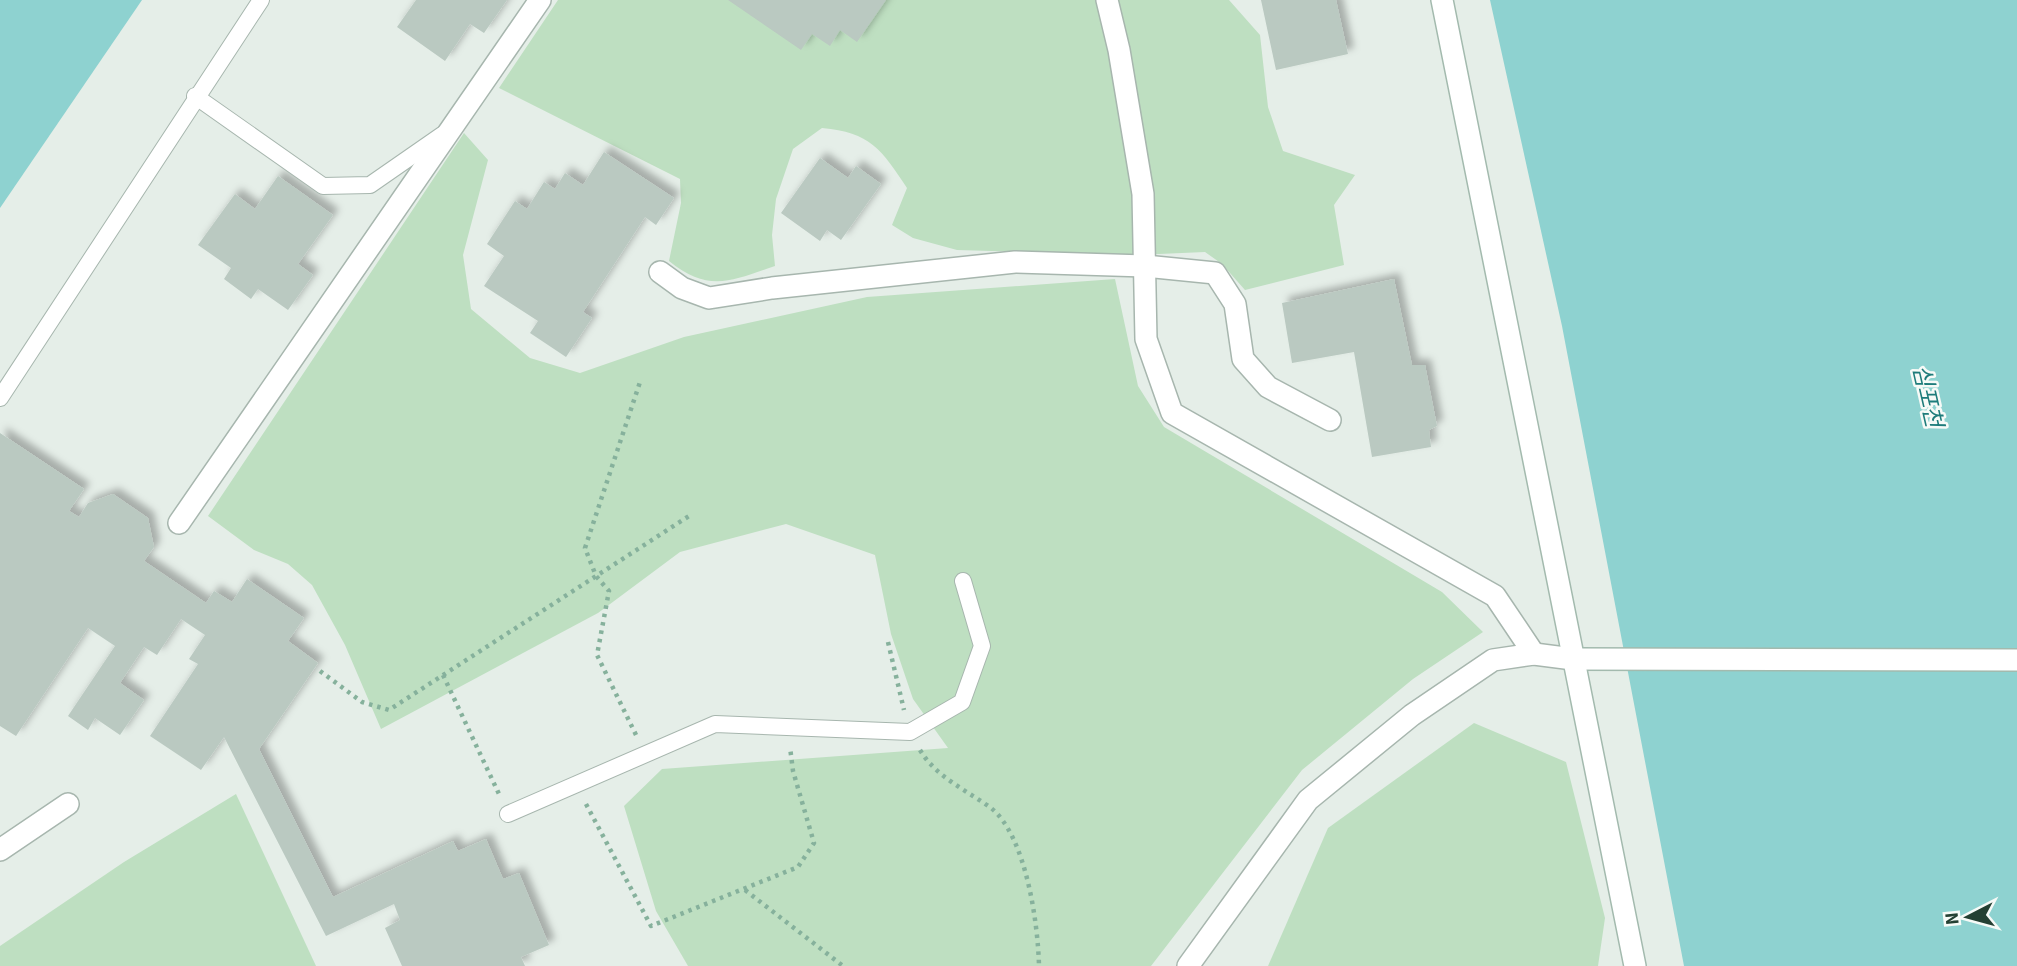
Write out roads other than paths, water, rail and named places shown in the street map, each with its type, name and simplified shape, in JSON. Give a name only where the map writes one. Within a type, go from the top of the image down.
[{"type":"street","points":[[179,523],[540,0]]},
{"type":"street","points":[[1107,0],[1119,50],[1143,194],[1146,339],[1172,413],[1494,596],[1534,654]]},
{"type":"street","points":[[1442,0],[1635,966]]},
{"type":"street","points":[[660,272],[682,289],[709,298],[772,288],[1015,262],[1144,266],[1215,273],[1235,304],[1243,359],[1268,387],[1330,420]]},
{"type":"street","points":[[1188,966],[1308,800],[1412,715],[1493,660],[1534,654],[1573,659],[2017,660]]},
{"type":"street","points":[[0,850],[68,804]]},
{"type":"lane","points":[[0,398],[195,96],[261,0]]},
{"type":"lane","points":[[195,96],[323,186],[370,185],[451,129]]},
{"type":"lane","points":[[508,814],[715,724],[910,732],[962,702],[982,646],[963,581]]},
{"type":"water","points":[[0,0],[142,0],[0,208]]},
{"type":"water","name":"심포천","points":[[1490,0],[2017,0],[2017,966],[1684,966],[1562,326]]}]
